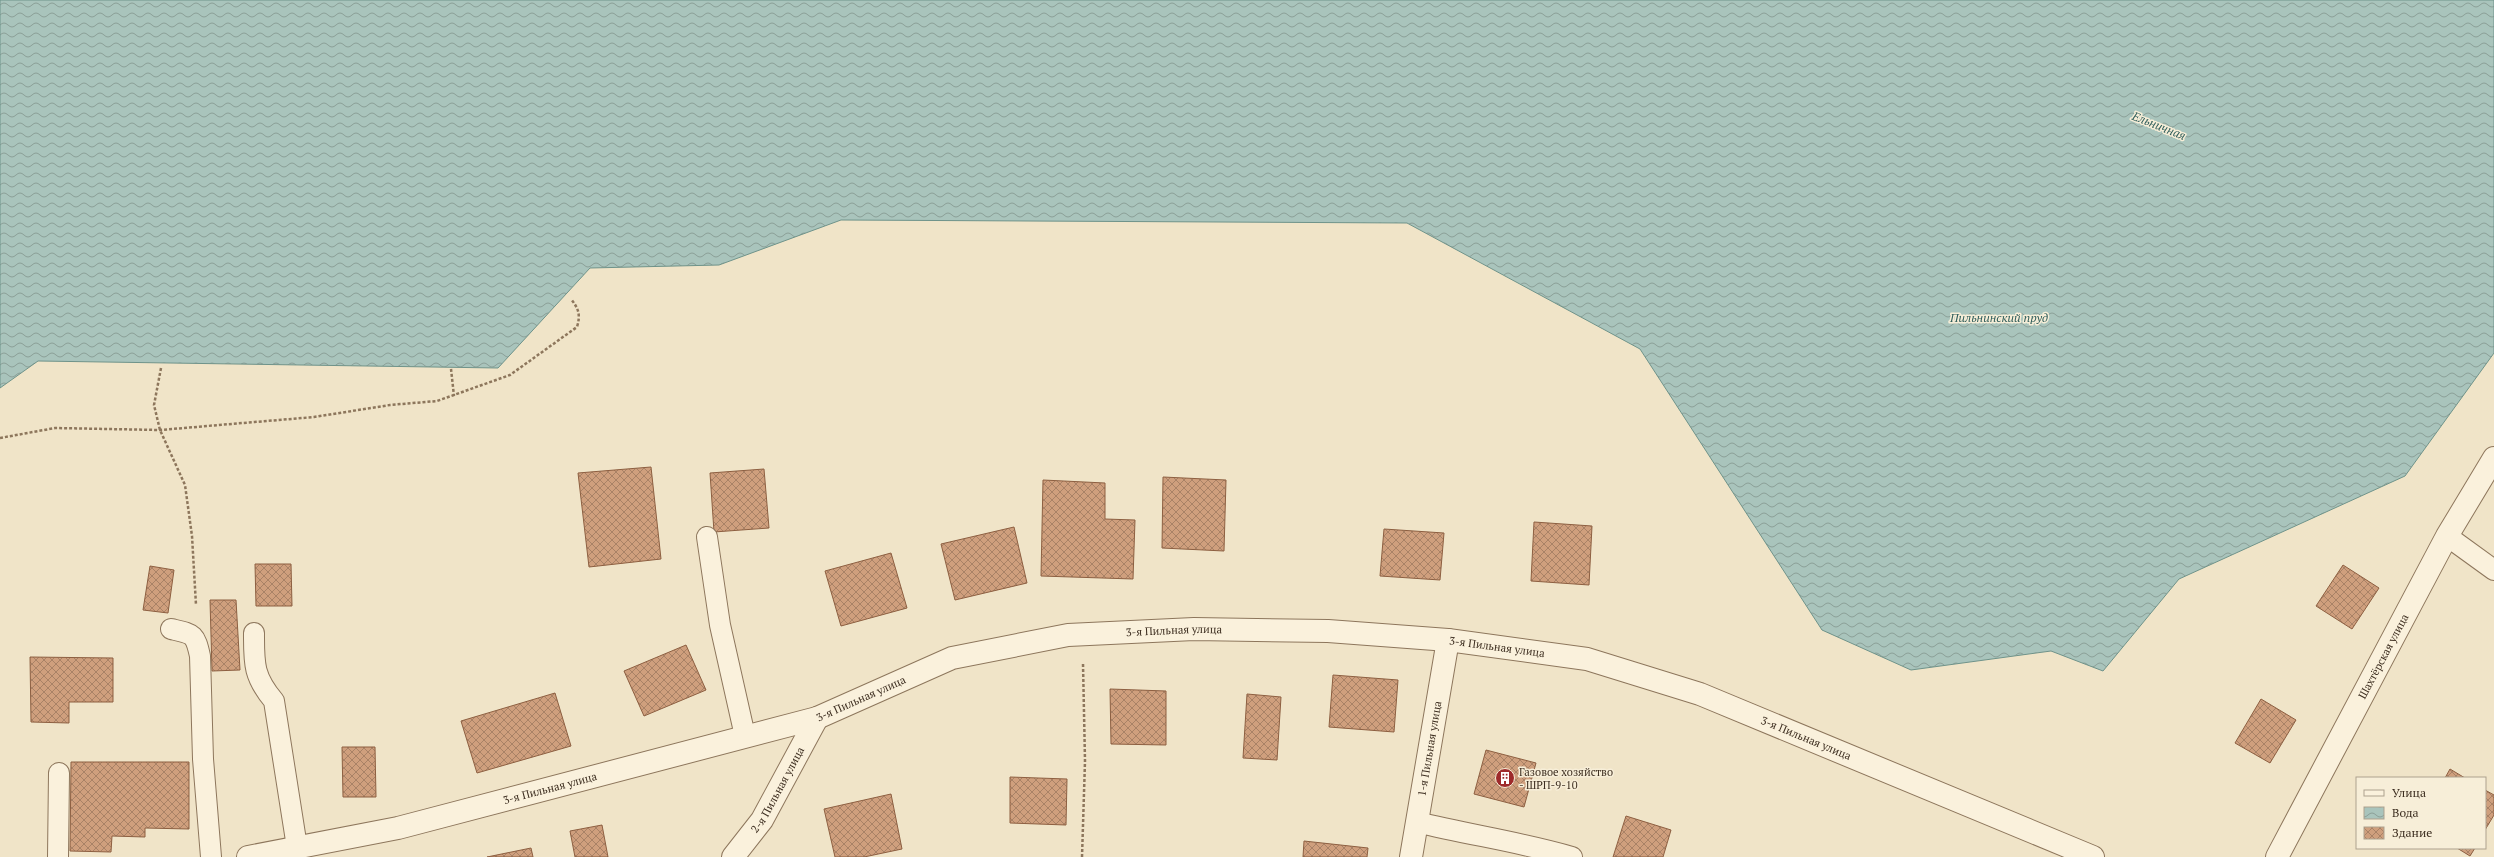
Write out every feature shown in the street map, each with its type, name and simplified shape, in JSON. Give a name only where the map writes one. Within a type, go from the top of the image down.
[{"type":"street","name":"Шахтёрская улица","points":[[2276,857],[2447,536],[2494,458]]},
{"type":"street","name":"3-я Пильная улица","points":[[248,857],[398,828],[817,718],[952,658],[1082,634],[1194,629],[1328,631],[1448,640],[1587,658],[1700,694],[2093,857]]},
{"type":"street","name":"1-я Пильная улица","points":[[1411,857],[1448,640]]},
{"type":"street","name":"2-я Пильная улица","points":[[733,857],[762,820],[817,718]]},
{"type":"lane","points":[[2447,536],[2494,570]]},
{"type":"lane","points":[[707,537],[720,625],[745,736]]},
{"type":"lane","points":[[171,629],[190,633],[196,639],[200,656],[203,759],[211,857]]},
{"type":"lane","points":[[254,632],[254,670],[261,686],[274,701],[297,847]]},
{"type":"lane","points":[[58,857],[59,773]]},
{"type":"lane","points":[[1417,822],[1461,834],[1537,846],[1572,857]]},
{"type":"path","points":[[0,438],[55,428],[160,430],[314,417],[390,405],[437,401],[510,375],[577,327],[580,318],[578,309],[570,298]]},
{"type":"path","points":[[161,368],[154,405],[160,430],[185,485],[192,536],[196,639]]},
{"type":"path","points":[[451,369],[454,396]]},
{"type":"path","points":[[1082,634],[1085,761],[1082,857]]},
{"type":"water","name":"Пильнинский пруд","points":[[0,0],[2494,0],[2494,353],[2405,476],[2179,579],[2103,671],[2051,651],[1911,670],[1822,630],[1640,349],[1407,223],[841,220],[719,265],[590,268],[498,368],[38,361],[0,388]]},
{"type":"building","points":[[651,467],[661,559],[589,567],[578,473]]},
{"type":"building","points":[[764,469],[769,528],[714,532],[710,473]]},
{"type":"building","points":[[1163,477],[1226,480],[1224,551],[1162,548]]},
{"type":"building","points":[[1043,480],[1105,483],[1105,519],[1135,520],[1133,579],[1041,576]]},
{"type":"building","points":[[1534,522],[1592,526],[1589,585],[1531,581]]},
{"type":"building","points":[[1014,527],[1027,583],[955,600],[941,544]]},
{"type":"building","points":[[1384,529],[1444,533],[1440,580],[1380,576]]},
{"type":"building","points":[[891,553],[907,608],[841,626],[825,571]]},
{"type":"building","points":[[255,564],[291,564],[292,606],[256,606]]},
{"type":"building","points":[[2343,565],[2379,588],[2352,629],[2316,606]]},
{"type":"building","points":[[150,566],[174,570],[168,613],[143,610]]},
{"type":"building","points":[[210,600],[236,600],[240,670],[212,671]]},
{"type":"building","points":[[686,645],[706,690],[644,716],[624,671]]},
{"type":"building","points":[[30,657],[113,658],[113,702],[69,702],[69,723],[31,722]]},
{"type":"building","points":[[1333,675],[1398,680],[1394,732],[1329,727]]},
{"type":"building","points":[[1110,689],[1166,691],[1166,745],[1111,744]]},
{"type":"building","points":[[555,693],[571,746],[477,773],[461,721]]},
{"type":"building","points":[[1247,694],[1281,697],[1277,760],[1243,758]]},
{"type":"building","points":[[2261,699],[2296,720],[2270,763],[2235,743]]},
{"type":"building","points":[[342,747],[375,747],[376,797],[343,797]]},
{"type":"building","name":"Газовое хозяйство - ШРП-9-10","points":[[1486,750],[1536,763],[1524,807],[1474,794]]},
{"type":"building","points":[[71,762],[189,762],[189,829],[145,828],[145,837],[112,836],[111,852],[70,851]]},
{"type":"building","points":[[2450,769],[2463,777],[2446,777]]},
{"type":"building","points":[[1010,777],[1067,779],[1066,825],[1010,823]]},
{"type":"building","points":[[2486,791],[2494,795],[2494,815],[2486,828]]},
{"type":"building","points":[[891,794],[902,849],[864,857],[835,857],[824,809]]},
{"type":"building","points":[[1626,816],[1671,830],[1663,857],[1613,857]]},
{"type":"building","points":[[602,825],[608,857],[575,857],[570,831]]},
{"type":"building","points":[[1304,841],[1368,848],[1367,857],[1303,857]]},
{"type":"building","points":[[531,848],[533,857],[487,857]]},
{"type":"building","points":[[2459,849],[2474,849],[2470,856]]},
{"type":"place","name":"Газовое хозяйство - ШРП-9-10","points":[[1505,778]]},
{"type":"water label","name":"Ельничная","points":[[2159,126]]}]
